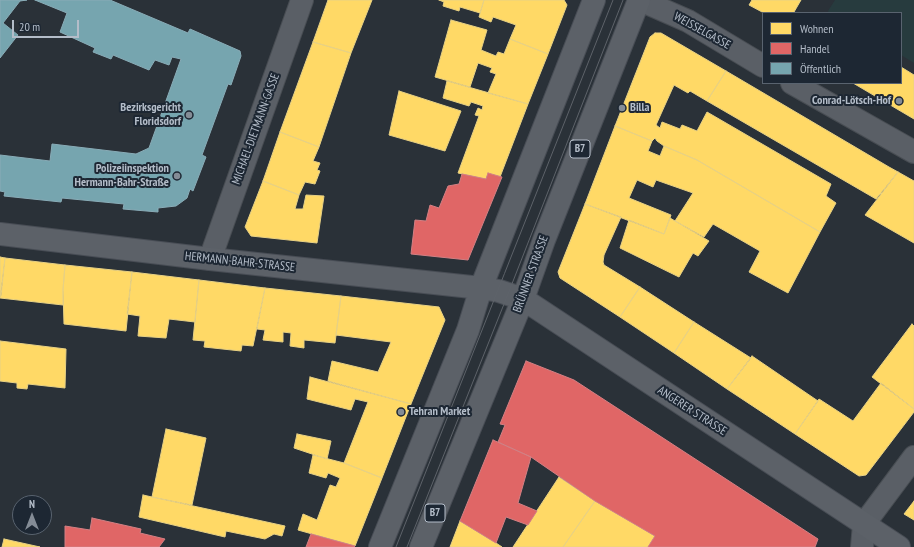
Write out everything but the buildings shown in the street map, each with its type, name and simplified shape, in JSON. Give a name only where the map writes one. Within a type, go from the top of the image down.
[{"type":"main road","points":[[380,547],[468,330],[481,288],[594,0]]},
{"type":"main road","name":"BRÜNNER STRASSE","points":[[421,547],[523,299],[544,240],[639,0]]},
{"type":"main road","name":"HERMANN-BAHR-STRASSE","points":[[0,234],[210,259],[481,288]]},
{"type":"main road","name":"ANGERER STRASSE","points":[[481,288],[498,291],[523,299],[899,547]]},
{"type":"street","name":"MICHAEL-DIETMANN-GASSE","points":[[210,259],[302,0]]},
{"type":"street","name":"WEISSELGASSE","points":[[639,0],[688,22],[762,65]]},
{"type":"street","points":[[794,84],[914,152]]},
{"type":"street","points":[[862,547],[864,524],[914,457]]},
{"type":"green space","points":[[835,0],[914,0],[914,63],[902,56],[902,12],[828,11]]},
{"type":"tram line","points":[[396,547],[613,0]]},
{"type":"tram line","points":[[407,547],[623,0]]},
{"type":"place","name":"Conrad-Lötsch-Hof","points":[[899,101]]},
{"type":"place","name":"Billa","points":[[622,108]]},
{"type":"place","name":"Bezirksgericht Floridsdorf","points":[[189,115]]},
{"type":"place","name":"Polizeiinspektion Hermann-Bahr-Straße","points":[[177,176]]},
{"type":"place","name":"Tehran Market","points":[[401,412]]}]
